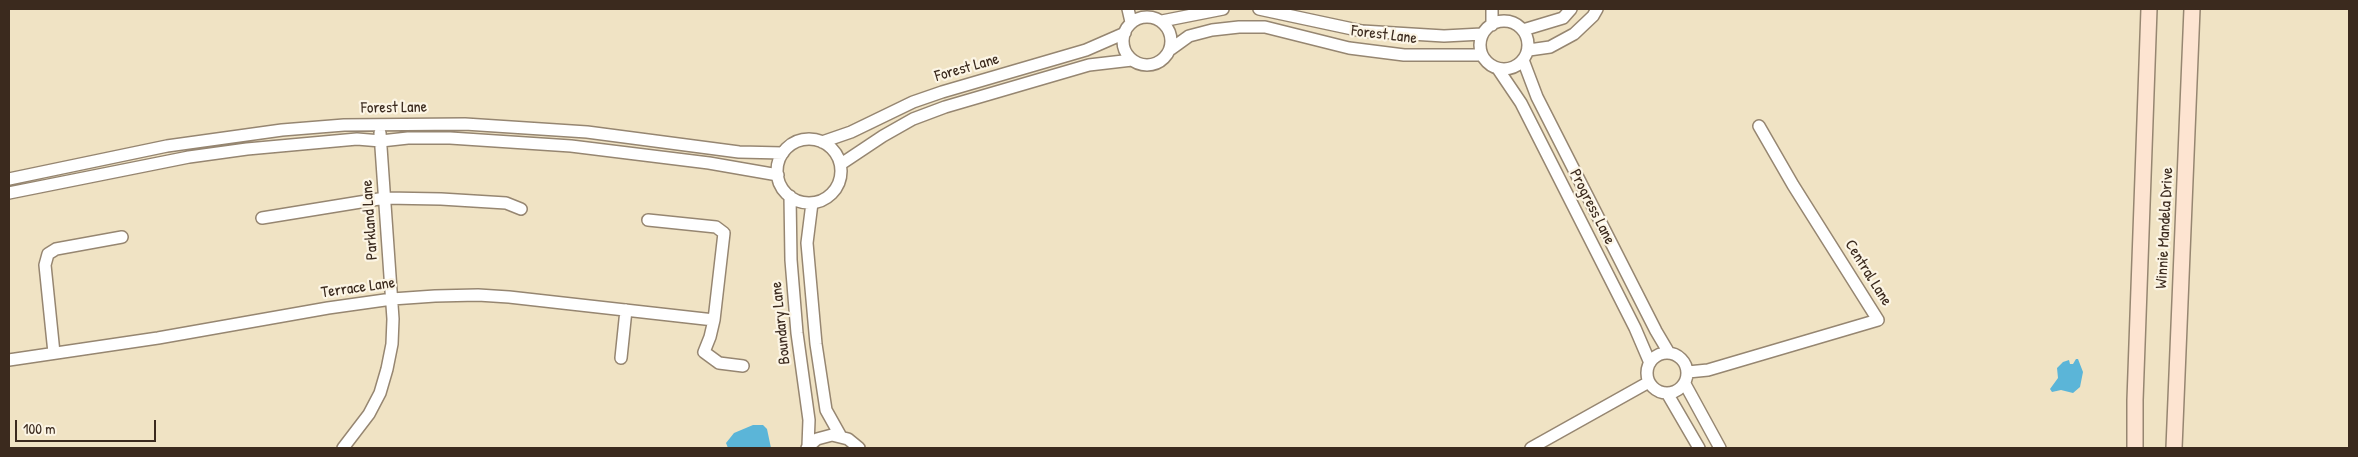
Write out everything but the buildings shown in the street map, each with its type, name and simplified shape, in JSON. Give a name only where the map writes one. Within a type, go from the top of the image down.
[{"type":"main road","name":"Winnie Mandela Drive","points":[[2135,448],[2135,400],[2149,9]]},
{"type":"main road","name":"Winnie Mandela Drive","points":[[2174,448],[2192,9]]},
{"type":"street","points":[[1128,9],[1132,22]]},
{"type":"street","points":[[1162,21],[1222,9]]},
{"type":"street","name":"Forest Lane","points":[[1259,9],[1362,31],[1444,36],[1482,34]]},
{"type":"street","points":[[1492,9],[1492,25]]},
{"type":"street","points":[[1509,22],[1510,9]]},
{"type":"street","points":[[1523,30],[1563,18],[1571,9]]},
{"type":"street","points":[[1529,50],[1550,47],[1574,34],[1593,16],[1597,9]]},
{"type":"street","points":[[1146,13],[1162,21],[1171,34],[1171,49],[1161,61],[1154,64],[1139,64],[1132,60],[1123,45],[1124,33],[1132,22],[1146,13]]},
{"type":"street","points":[[1503,21],[1509,22],[1523,30],[1528,41],[1529,50],[1523,60],[1512,68],[1498,69],[1491,66],[1482,55],[1480,47],[1482,34],[1492,25],[1503,21]]},
{"type":"street","name":"Forest Lane","points":[[1171,49],[1189,36],[1212,30],[1239,27],[1265,28],[1349,48],[1404,55],[1482,55]]},
{"type":"street","name":"Forest Lane","points":[[822,142],[851,132],[913,102],[1086,50],[1124,33]]},
{"type":"street","name":"Forest Lane","points":[[841,164],[906,124],[945,107],[1089,65],[1132,60]]},
{"type":"street","name":"Progress Lane","points":[[1523,60],[1541,105],[1669,353]]},
{"type":"street","name":"Progress Lane","points":[[1498,69],[1522,103],[1650,363]]},
{"type":"street","name":"Forest Lane","points":[[9,179],[167,146],[344,124],[380,126],[465,124],[587,132],[739,152],[783,153]]},
{"type":"street","name":"Parkland Lane","points":[[343,448],[369,414],[382,385],[392,344],[392,299],[380,126]]},
{"type":"street","name":"Central Lane","points":[[1688,372],[1708,370],[1878,320],[1793,186],[1760,126]]},
{"type":"street","name":"Forest Lane","points":[[9,193],[189,157],[247,149],[357,139],[381,141],[408,138],[450,138],[571,146],[709,162],[778,175]]},
{"type":"street","points":[[800,140],[822,142],[837,155],[841,164],[841,173],[835,190],[829,196],[812,202],[804,202],[790,196],[784,190],[778,175],[779,160],[783,153],[800,140]]},
{"type":"street","name":"Boundary Lane","points":[[790,196],[792,269],[797,333],[809,420],[808,447]]},
{"type":"street","points":[[262,218],[385,198],[440,198],[506,203],[520,209]]},
{"type":"street","name":"Boundary Lane","points":[[812,202],[807,243],[816,344],[826,410],[840,436]]},
{"type":"street","points":[[648,220],[716,227],[724,234],[714,320],[704,352],[719,364],[743,366]]},
{"type":"street","points":[[54,353],[46,265],[48,254],[56,248],[122,237]]},
{"type":"street","name":"Terrace Lane","points":[[9,360],[392,299],[478,294],[714,320]]},
{"type":"street","points":[[621,358],[626,310]]},
{"type":"street","points":[[1669,353],[1680,357],[1684,361],[1688,372],[1685,384],[1674,392],[1667,393],[1656,390],[1649,382],[1647,369],[1650,363],[1658,355],[1669,353]]},
{"type":"street","points":[[1531,448],[1649,382]]},
{"type":"street","points":[[1685,384],[1720,448]]},
{"type":"street","points":[[1667,393],[1699,448]]},
{"type":"street","points":[[808,447],[824,436],[840,436],[848,439],[859,448]]},
{"type":"water","points":[[2078,359],[2083,372],[2080,387],[2073,393],[2061,390],[2052,392],[2050,389],[2058,378],[2057,368],[2063,362],[2069,360],[2070,364],[2073,364]]},
{"type":"water","points":[[753,425],[763,425],[767,429],[771,448],[728,448],[726,443],[734,433]]}]
